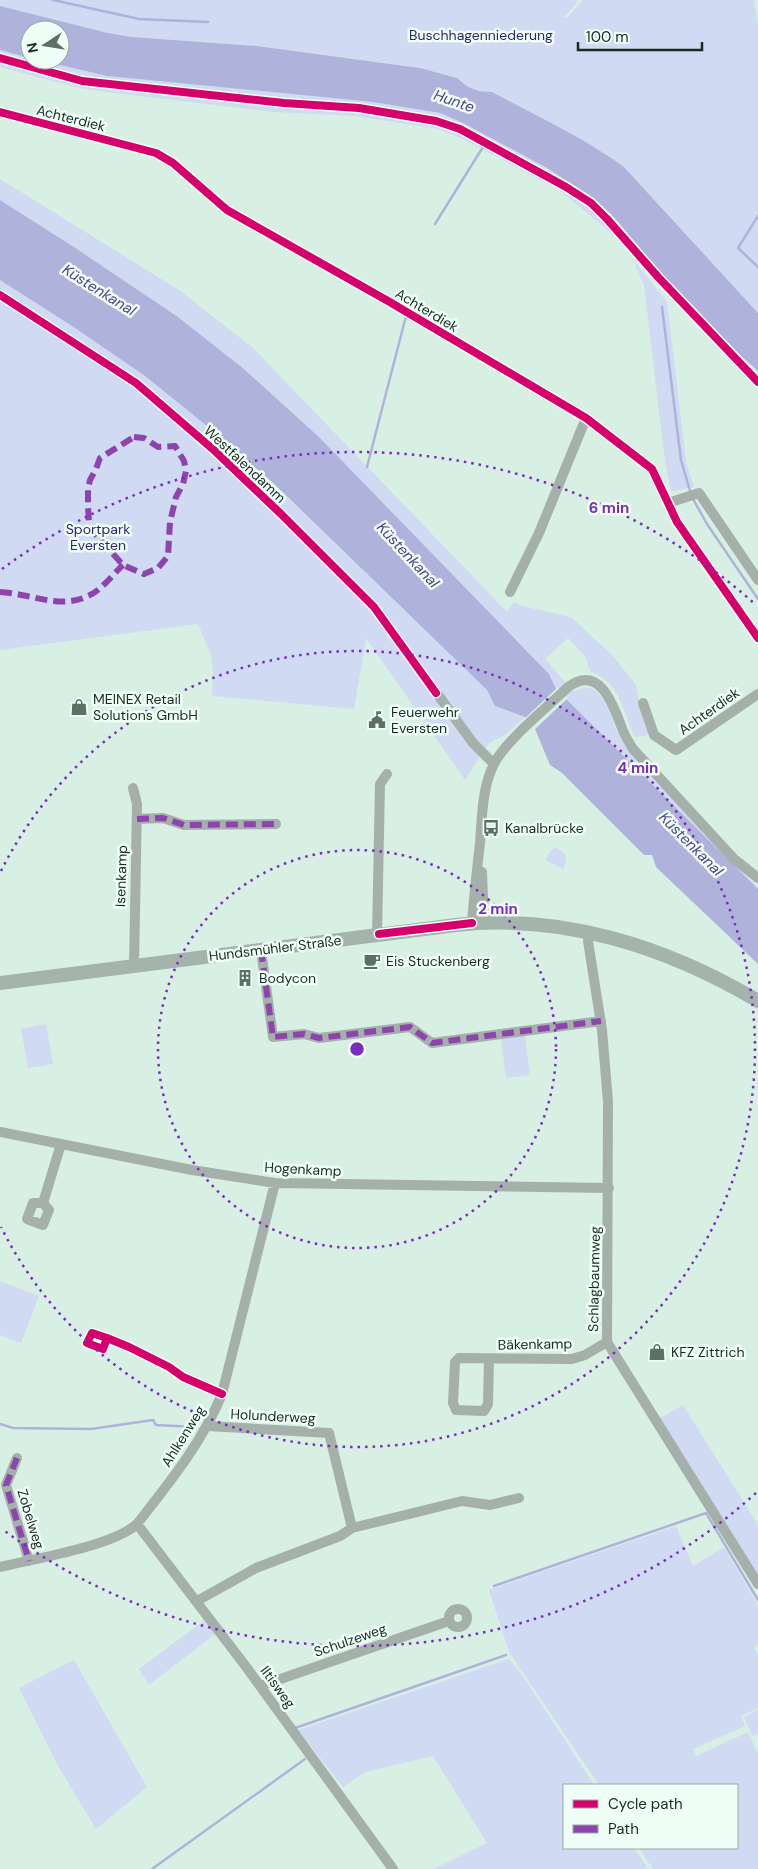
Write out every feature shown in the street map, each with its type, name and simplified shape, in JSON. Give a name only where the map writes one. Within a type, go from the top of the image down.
[{"type":"main road","name":"Hundsmühler Straße","points":[[0,983],[377,934],[478,923],[526,922],[590,932],[675,958],[726,981],[758,1001]]},
{"type":"street","name":"Achterdiek","points":[[0,112],[156,153],[173,163],[227,210],[379,296],[586,418],[652,469],[677,522],[758,638]]},
{"type":"street","name":"Westfalendamm","points":[[0,295],[136,384],[214,451],[374,607],[473,743],[494,764]]},
{"type":"street","points":[[510,592],[539,533],[586,418]]},
{"type":"street","points":[[668,503],[699,493],[758,580]]},
{"type":"street","points":[[478,923],[480,844],[484,802],[494,764],[523,730],[568,687],[582,680],[595,683],[601,688],[614,705],[622,730],[633,749],[734,859],[758,878]]},
{"type":"street","name":"Achterdiek","points":[[644,703],[654,735],[676,750],[758,694]]},
{"type":"street","points":[[377,934],[380,784],[387,774]]},
{"type":"street","name":"Isenkamp","points":[[133,788],[137,804],[134,966]]},
{"type":"street","points":[[137,819],[163,818],[184,825],[276,824]]},
{"type":"street","name":"Schlagbaumweg","points":[[590,932],[588,941],[601,1020],[608,1102],[607,1342],[758,1584]]},
{"type":"street","points":[[261,950],[273,1037],[304,1034],[319,1038],[410,1027],[432,1043],[601,1020]]},
{"type":"street","name":"Hogenkamp","points":[[0,1132],[188,1169],[275,1183],[608,1188]]},
{"type":"street","points":[[43,1203],[61,1144]]},
{"type":"street","name":"Ahlkenweg","points":[[0,1567],[91,1545],[130,1531],[191,1453],[207,1426],[222,1394],[275,1183]]},
{"type":"street","points":[[107,1338],[169,1367],[183,1377],[222,1394]]},
{"type":"street","name":"Bäkenkamp","points":[[489,1359],[488,1404],[484,1411],[456,1410],[453,1403],[455,1362],[459,1358],[572,1360],[586,1355],[607,1342]]},
{"type":"street","name":"Holunderweg","points":[[207,1426],[329,1432],[352,1528]]},
{"type":"street","name":"Zobelweg","points":[[17,1458],[6,1485],[29,1560]]},
{"type":"street","points":[[197,1601],[256,1568],[340,1536],[352,1528],[462,1501],[490,1505],[519,1498]]},
{"type":"street","name":"Iltisweg","points":[[137,1524],[197,1601],[393,1869]]},
{"type":"street","name":"Schulzeweg","points":[[260,1686],[449,1621]]},
{"type":"green space","name":"Buschhagenniederung","points":[[0,0],[578,0],[564,17],[567,18],[583,0],[754,0],[758,25],[758,313],[624,167],[492,92],[479,91],[468,87],[457,78],[420,68],[257,46],[132,37],[70,24],[70,20],[56,20],[0,6]]},
{"type":"green space","points":[[0,50],[20,55],[20,70],[70,70],[70,67],[107,76],[373,102],[441,112],[547,168],[595,199],[612,215],[631,250],[561,191],[461,138],[438,129],[356,116],[273,112],[106,92],[79,88],[0,67]]},
{"type":"green space","points":[[0,179],[179,290],[253,348],[507,612],[514,602],[522,606],[571,617],[613,656],[636,685],[644,724],[649,735],[635,737],[615,691],[609,683],[590,671],[585,656],[568,638],[545,659],[574,692],[583,688],[597,692],[603,699],[618,734],[629,751],[758,889],[556,689],[549,674],[319,437],[244,369],[178,317],[0,200]]},
{"type":"green space","points":[[632,258],[667,302],[686,462],[694,487],[671,491],[665,462],[644,285]]},
{"type":"green space","name":"Sportpark Eversten","points":[[0,280],[145,376],[202,422],[271,482],[487,690],[495,706],[525,717],[506,734],[489,743],[465,780],[366,638],[354,709],[212,696],[213,670],[211,655],[198,624],[0,650]]},
{"type":"green space","points":[[554,847],[565,855],[566,861],[563,869],[545,860]]},
{"type":"green space","points":[[46,1024],[53,1064],[28,1068],[21,1029]]},
{"type":"green space","points":[[525,1036],[530,1075],[506,1078],[501,1039]]},
{"type":"green space","points":[[0,1281],[39,1296],[21,1343],[0,1335]]},
{"type":"green space","points":[[683,1405],[758,1525],[758,1577],[660,1418]]},
{"type":"green space","points":[[676,1526],[693,1566],[724,1547],[758,1605],[758,1645],[754,1648],[758,1655],[758,1708],[741,1716],[745,1726],[693,1749],[696,1756],[748,1732],[758,1753],[758,1869],[653,1869],[640,1849],[738,1849],[738,1784],[598,1784],[509,1652],[489,1590]]},
{"type":"green space","points":[[209,1617],[219,1631],[149,1685],[139,1669]]},
{"type":"green space","points":[[509,1659],[522,1675],[593,1784],[563,1784],[563,1849],[635,1849],[648,1869],[434,1869],[487,1843],[433,1756],[365,1772],[343,1787],[298,1730]]},
{"type":"green space","points":[[74,1660],[147,1787],[96,1829],[58,1766],[19,1688]]},
{"type":"green space","points":[[758,1710],[758,1734],[752,1736],[744,1717]]},
{"type":"water","points":[[0,6],[56,20],[20,20],[20,55],[0,50]]},
{"type":"water","name":"Hunte","points":[[70,24],[132,37],[257,46],[420,68],[457,78],[468,87],[479,91],[492,92],[576,136],[624,167],[758,313],[758,371],[740,355],[664,276],[612,215],[595,199],[547,168],[441,113],[373,102],[107,76],[70,67]]},
{"type":"water","name":"Küstenkanal","points":[[0,200],[178,317],[244,369],[319,437],[549,674],[556,689],[758,889],[758,964],[656,867],[652,855],[644,855],[562,773],[550,765],[535,729],[525,717],[495,706],[487,690],[271,481],[145,376],[0,280]]},
{"type":"pier","points":[[558,687],[568,698],[533,731],[523,720]]},
{"type":"waterway","points":[[53,0],[139,19],[208,22]]},
{"type":"waterway","points":[[435,224],[483,147]]},
{"type":"waterway","points":[[758,216],[738,248],[758,267]]},
{"type":"waterway","points":[[662,307],[681,460],[690,491]]},
{"type":"waterway","points":[[367,467],[406,316]]},
{"type":"waterway","points":[[693,499],[707,524],[758,599]]},
{"type":"waterway","points":[[0,1424],[13,1428],[91,1429],[153,1420],[156,1425],[196,1427]]},
{"type":"waterway","points":[[494,1586],[706,1513],[758,1600]]},
{"type":"waterway","points":[[295,1728],[506,1655]]},
{"type":"waterway","points":[[152,1869],[305,1759]]},
{"type":"marked path","points":[[134,437],[144,438],[158,447],[175,446],[184,461],[186,471],[183,484],[176,497],[170,522],[168,556],[158,568],[144,574],[123,565],[95,534],[89,522],[88,489],[100,458],[134,437]]},
{"type":"marked path","points":[[0,592],[44,600],[78,600],[98,590],[123,565]]},
{"type":"marked path","points":[[137,819],[163,818],[184,825],[276,824]]},
{"type":"marked path","points":[[261,950],[273,1037],[304,1034],[319,1038],[410,1027],[432,1043],[601,1021]]},
{"type":"marked path","points":[[17,1458],[6,1485],[29,1561]]},
{"type":"cycle path","points":[[0,58],[82,81],[284,103],[359,108],[436,121],[460,129],[566,187],[591,203],[758,382]]},
{"type":"cycle path","points":[[0,112],[156,153],[173,163],[227,210],[388,301],[586,418],[652,469],[677,522],[758,638]]},
{"type":"cycle path","points":[[0,295],[136,383],[215,451],[374,607],[436,693]]},
{"type":"cycle path","points":[[379,934],[472,923]]},
{"type":"cycle path","points":[[107,1338],[92,1333],[87,1343],[103,1349],[107,1338],[169,1367],[183,1377],[222,1394]]},
{"type":"place","name":"MEINEX Retail Solutions GmbH","points":[[79,707]]},
{"type":"place","name":"Feuerwehr Eversten","points":[[377,720]]},
{"type":"place","name":"Kanalbrücke","points":[[491,828]]},
{"type":"place","name":"Eis Stuckenberg","points":[[372,961]]},
{"type":"place","name":"Bodycon","points":[[245,978]]},
{"type":"place","name":"KFZ Zittrich","points":[[657,1352]]}]
